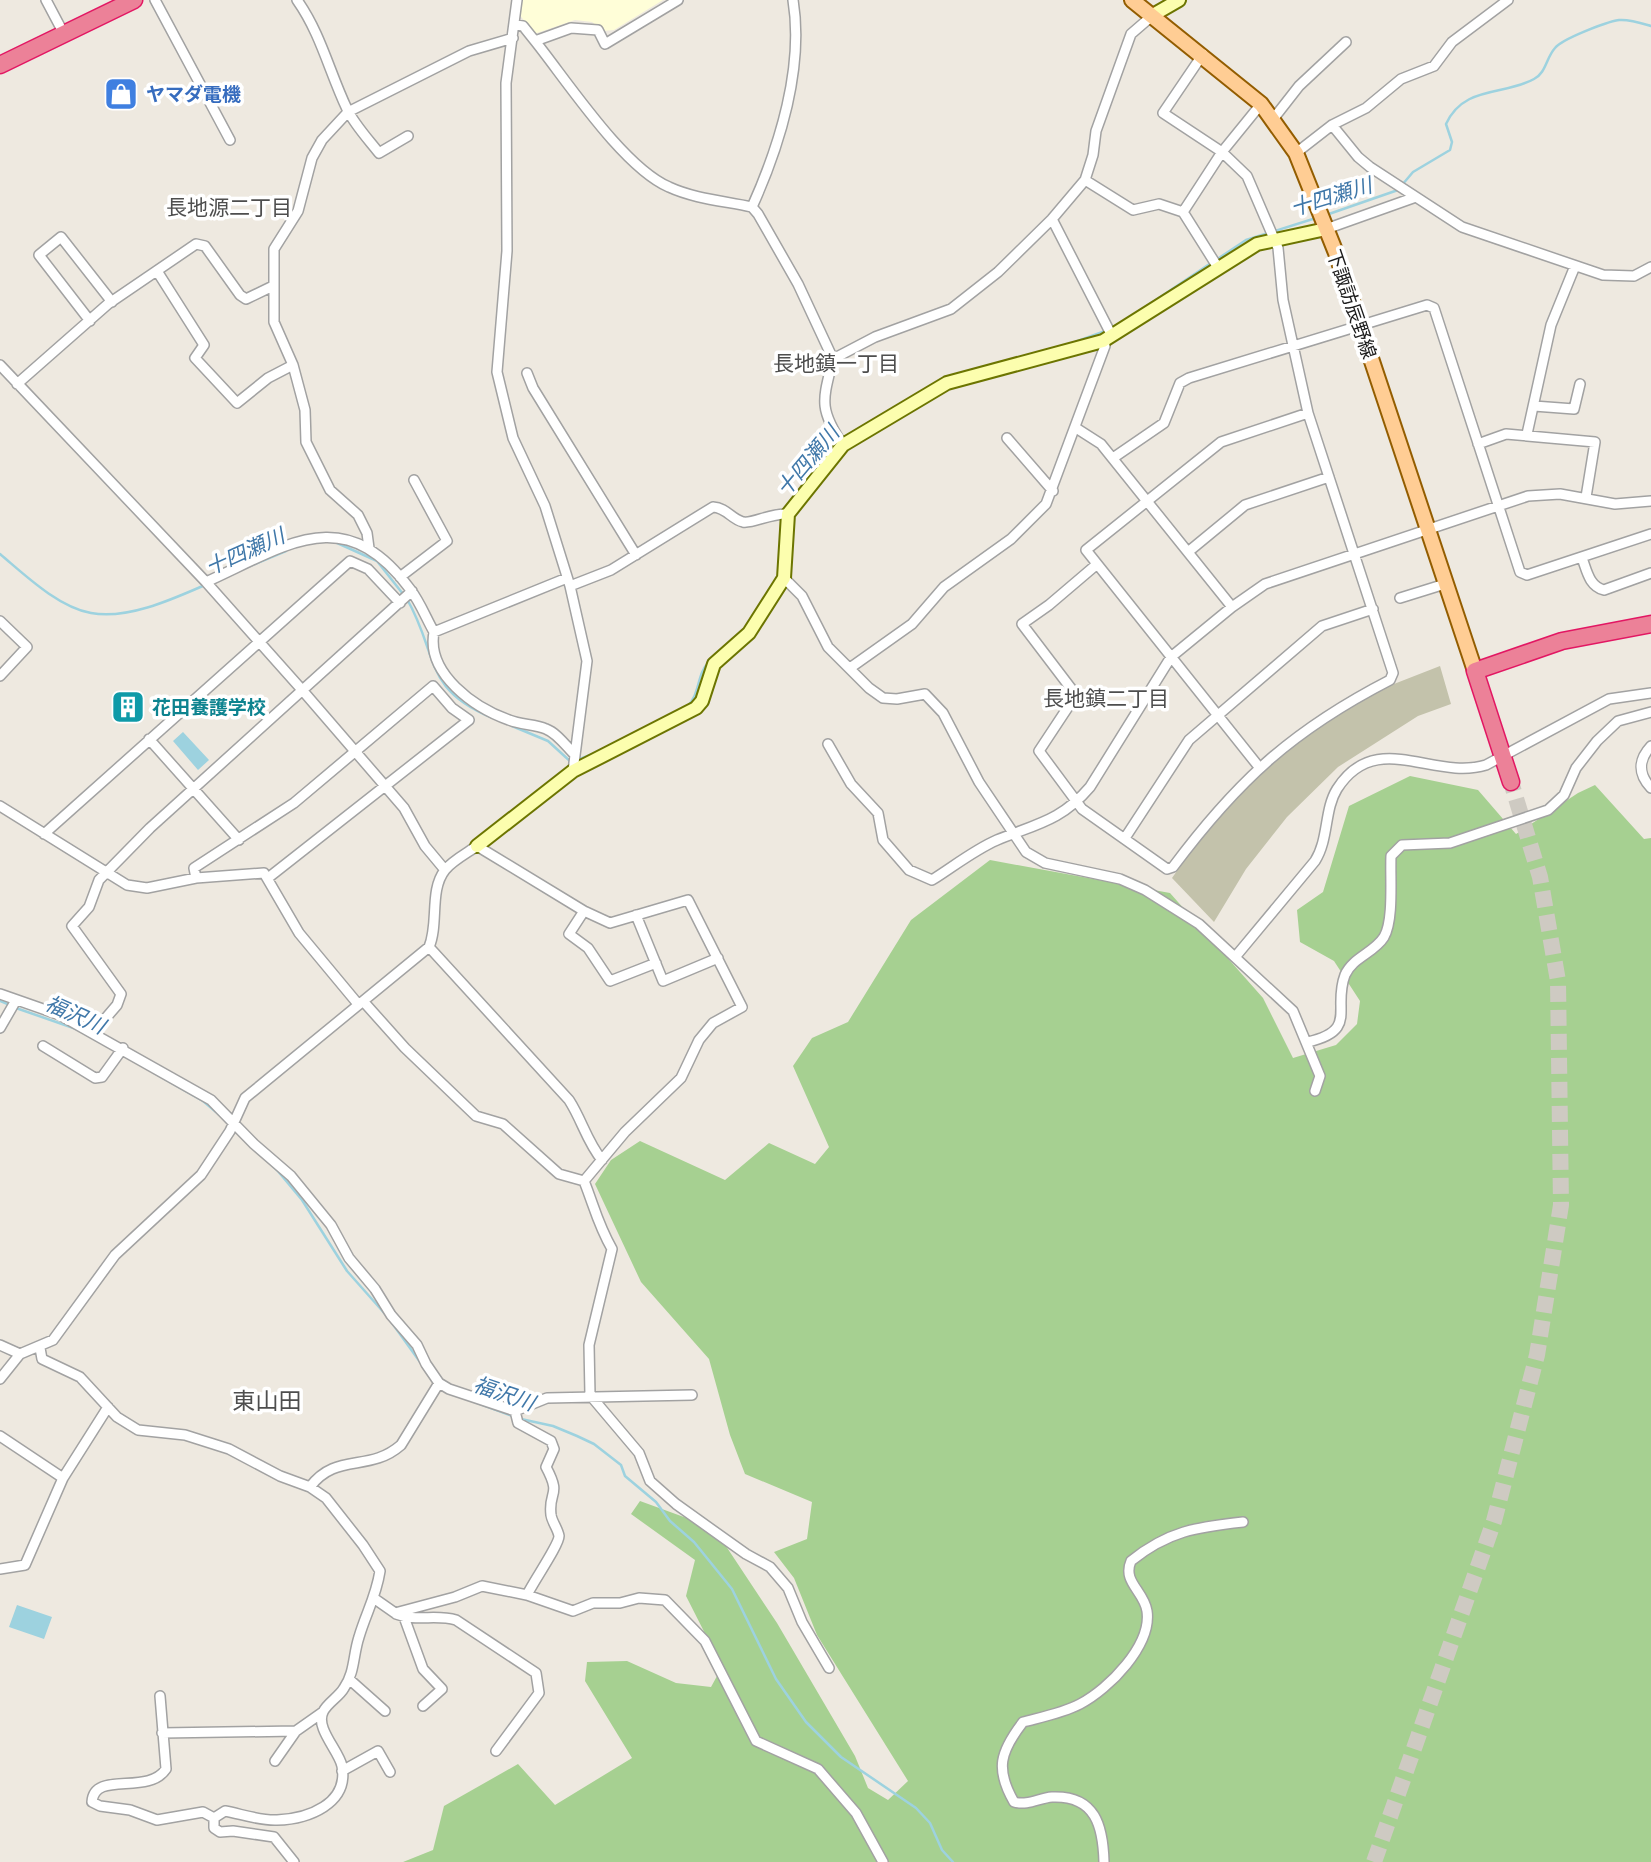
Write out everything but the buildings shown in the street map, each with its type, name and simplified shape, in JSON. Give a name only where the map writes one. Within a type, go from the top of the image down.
[{"type":"highway","points":[[0,65],[134,0]]},
{"type":"highway","points":[[1476,674],[1562,642],[1651,624]]},
{"type":"highway","points":[[1476,674],[1555,650],[1651,631]]},
{"type":"highway","points":[[1476,674],[1511,782]]},
{"type":"main road","name":"下諏訪辰野線","points":[[1132,0],[1203,54],[1261,104],[1274,118],[1296,153],[1360,327],[1476,674]]},
{"type":"street","points":[[46,0],[64,34]]},
{"type":"street","points":[[155,0],[230,140]]},
{"type":"street","points":[[297,0],[324,45],[327,62],[348,112],[379,153],[408,135]]},
{"type":"street","points":[[517,0],[516,25],[506,83],[507,251],[497,372],[513,438],[545,506],[568,582],[587,661],[573,771]]},
{"type":"street","points":[[535,41],[571,28],[597,30],[606,44],[678,0]]},
{"type":"street","points":[[752,207],[783,120],[797,26],[793,0]]},
{"type":"street","points":[[832,359],[875,337],[951,309],[998,272],[1052,219],[1085,180],[1093,155],[1096,131],[1131,34],[1153,15],[1179,0]]},
{"type":"street","points":[[1296,153],[1332,125],[1366,108],[1401,79],[1434,66],[1452,42],[1508,0]]},
{"type":"street","points":[[516,25],[523,26],[607,132],[643,169],[666,187],[752,207],[798,284],[832,359],[822,394],[823,407],[827,421],[844,445]]},
{"type":"street","points":[[369,548],[358,515],[330,490],[306,442],[305,410],[292,365],[274,322],[274,249],[298,211],[312,158],[322,140],[348,112],[469,51],[513,38]]},
{"type":"street","points":[[1274,118],[1299,86],[1346,42]]},
{"type":"street","points":[[1096,565],[1022,624],[1076,695],[1040,751],[1076,803],[1167,869],[1172,867],[1212,815],[1259,767],[1306,728],[1390,680],[1394,673],[1308,412],[1283,300],[1282,260],[1274,240],[1247,176],[1222,152],[1163,113],[1203,54]]},
{"type":"street","points":[[1183,212],[1222,152],[1261,104]]},
{"type":"street","points":[[1332,125],[1358,157],[1413,198],[1462,227],[1603,275],[1634,276],[1651,267]]},
{"type":"street","points":[[1085,180],[1133,210],[1159,204],[1183,212],[1217,266]]},
{"type":"street","points":[[0,1379],[20,1354],[40,1348],[62,1331],[115,1255],[132,1236],[201,1175],[245,1098],[429,947],[436,924],[438,885],[445,870],[573,771],[696,708],[702,701],[714,664],[749,633],[784,578],[788,514],[844,445],[947,383],[1107,338],[1217,266],[1257,244],[1326,229],[1413,198]]},
{"type":"street","points":[[850,668],[912,624],[944,587],[1012,539],[1039,512],[1053,491],[1107,338],[1052,219]]},
{"type":"street","points":[[90,321],[39,255],[61,237],[112,302]]},
{"type":"street","points":[[17,384],[112,302],[196,244],[205,246],[240,295],[246,299],[273,286]]},
{"type":"street","points":[[1527,434],[1551,325],[1575,266]]},
{"type":"street","points":[[157,271],[204,345],[195,358],[237,403],[268,378],[292,365]]},
{"type":"street","points":[[1113,458],[1164,423],[1180,383],[1427,305],[1434,307],[1520,572],[1527,575],[1651,534]]},
{"type":"street","points":[[0,365],[206,582],[386,785],[404,808],[425,846],[445,870]]},
{"type":"street","points":[[527,373],[533,388],[636,555]]},
{"type":"street","points":[[1534,405],[1574,409],[1580,384]]},
{"type":"street","points":[[1259,767],[1086,550],[1221,442],[1308,412]]},
{"type":"street","points":[[1076,428],[1101,444],[1232,607]]},
{"type":"street","points":[[1478,444],[1506,434],[1595,442],[1586,497]]},
{"type":"street","points":[[1007,438],[1053,491]]},
{"type":"street","points":[[1188,552],[1245,505],[1329,477]]},
{"type":"street","points":[[400,577],[447,541],[414,480]]},
{"type":"street","points":[[828,744],[851,784],[878,813],[883,840],[914,874],[932,880],[996,840],[1058,817],[1076,803],[1090,787],[1171,657],[1265,584],[1528,496],[1560,494],[1615,504],[1651,501]]},
{"type":"street","points":[[434,632],[568,582],[611,570],[713,507],[723,508],[740,522],[750,522],[772,513],[788,514]]},
{"type":"street","points":[[206,582],[297,541],[316,536],[337,536],[369,548],[412,591],[434,632],[439,679],[452,708],[469,720],[268,878]]},
{"type":"street","points":[[1582,558],[1590,581],[1604,590],[1651,573]]},
{"type":"street","points":[[44,834],[349,561],[368,569],[400,603]]},
{"type":"street","points":[[784,578],[802,596],[828,647],[883,698],[897,699],[925,694],[943,713],[979,782],[1026,852],[1045,863],[1120,879],[1145,890],[1199,924],[1293,1011],[1321,1076],[1315,1091]]},
{"type":"street","points":[[1400,598],[1446,584]]},
{"type":"street","points":[[93,1033],[117,1005],[121,994],[72,926],[89,907],[99,880],[108,874],[150,828],[412,591]]},
{"type":"street","points":[[1125,838],[1189,740],[1322,626],[1373,609]]},
{"type":"street","points":[[0,621],[27,647],[0,676]]},
{"type":"street","points":[[439,679],[460,694],[510,720],[549,730],[574,754]]},
{"type":"street","points":[[196,878],[194,868],[294,803],[439,679]]},
{"type":"street","points":[[1236,956],[1315,861],[1322,850],[1335,791],[1366,761],[1383,757],[1467,771],[1486,765],[1609,699],[1651,693]]},
{"type":"street","points":[[1308,1042],[1325,1038],[1336,1031],[1341,1020],[1344,977],[1353,963],[1383,939],[1388,925],[1391,856],[1402,845],[1450,843],[1548,810],[1564,795],[1576,768],[1597,741],[1618,721],[1651,712]]},
{"type":"street","points":[[149,739],[239,840]]},
{"type":"street","points":[[1651,746],[1640,765],[1642,775],[1651,788]]},
{"type":"street","points":[[0,806],[127,885],[146,888],[196,878],[264,873],[299,933],[405,1048],[476,1115],[503,1124],[559,1174],[584,1181]]},
{"type":"street","points":[[477,846],[584,911],[610,923],[688,900],[742,1007],[713,1023],[699,1040],[681,1078],[625,1132],[584,1181]]},
{"type":"street","points":[[584,911],[569,934],[587,948],[610,981],[656,963]]},
{"type":"street","points":[[636,915],[663,981],[718,958]]},
{"type":"street","points":[[429,947],[569,1100],[582,1121],[589,1145],[602,1160]]},
{"type":"street","points":[[0,994],[15,1002],[60,1015],[123,1048],[211,1100],[254,1144],[291,1176],[331,1225],[349,1258],[376,1289],[391,1315],[417,1345],[439,1382],[463,1395],[515,1411],[547,1398],[590,1395],[692,1395]]},
{"type":"street","points":[[0,1028],[15,1002]]},
{"type":"street","points":[[43,1046],[95,1078],[102,1077],[123,1048]]},
{"type":"street","points":[[584,1181],[597,1223],[612,1249],[589,1345],[590,1395],[639,1452],[650,1481],[676,1504],[746,1554],[770,1567],[788,1588],[802,1622],[829,1668]]},
{"type":"street","points":[[0,1345],[20,1354]]},
{"type":"street","points":[[40,1348],[42,1359],[80,1377],[108,1407],[138,1430],[185,1436],[229,1449],[326,1498],[380,1571],[376,1598],[359,1639],[354,1669],[349,1679],[323,1712],[296,1731],[275,1761]]},
{"type":"street","points":[[310,1488],[320,1474],[330,1467],[365,1463],[393,1452],[401,1445],[439,1382]]},
{"type":"street","points":[[0,1569],[25,1565],[63,1478],[108,1407]]},
{"type":"street","points":[[515,1411],[518,1423],[551,1441],[554,1449],[546,1467],[556,1486],[551,1514],[559,1536],[555,1550],[538,1571],[527,1595]]},
{"type":"street","points":[[0,1436],[63,1478]]},
{"type":"street","points":[[1104,1862],[1099,1823],[1096,1815],[1085,1806],[1068,1798],[1051,1797],[1023,1804],[1014,1802],[1002,1782],[1004,1752],[1023,1722],[1083,1703],[1121,1670],[1136,1651],[1147,1626],[1147,1609],[1128,1577],[1131,1562],[1149,1547],[1177,1532],[1243,1522]]},
{"type":"street","points":[[400,1615],[482,1586],[527,1595],[573,1611],[593,1602],[620,1603],[639,1598],[665,1600],[705,1641],[756,1741],[818,1769],[856,1813],[883,1862]]},
{"type":"street","points":[[376,1598],[400,1615],[423,1669],[442,1689],[423,1706]]},
{"type":"street","points":[[400,1615],[443,1616],[456,1620],[536,1673],[539,1693],[496,1751]]},
{"type":"street","points":[[349,1679],[385,1711]]},
{"type":"street","points":[[160,1696],[166,1769],[160,1778],[152,1782],[106,1786],[96,1792],[92,1802],[100,1806],[131,1810],[157,1820],[203,1812],[214,1818]]},
{"type":"street","points":[[214,1818],[225,1811],[276,1821],[325,1808],[335,1800],[342,1771],[321,1721],[323,1712]]},
{"type":"street","points":[[162,1732],[296,1731]]},
{"type":"street","points":[[342,1771],[378,1751],[390,1772]]},
{"type":"street","points":[[214,1818],[214,1828],[220,1832],[233,1830],[274,1838],[294,1862]]},
{"type":"shaded area","points":[[521,0],[663,0],[614,30],[603,31],[592,22],[575,20],[534,34],[519,14]]},
{"type":"shaded area","points":[[1440,666],[1451,704],[1418,716],[1338,767],[1287,817],[1246,869],[1214,922],[1172,878],[1214,818],[1298,738],[1376,691]]},
{"type":"green space","points":[[1410,776],[1478,790],[1516,834],[1578,793],[1595,785],[1644,839],[1651,838],[1651,1862],[403,1862],[433,1850],[444,1806],[518,1764],[555,1805],[632,1758],[585,1681],[587,1662],[627,1661],[676,1683],[711,1687],[722,1667],[686,1596],[695,1560],[631,1514],[640,1501],[714,1528],[777,1623],[855,1756],[868,1788],[888,1800],[908,1781],[817,1635],[794,1578],[774,1552],[807,1539],[812,1502],[745,1474],[730,1435],[709,1359],[641,1282],[595,1184],[611,1160],[640,1141],[725,1180],[769,1143],[815,1164],[829,1147],[793,1066],[812,1038],[848,1022],[911,920],[990,860],[1170,893],[1263,998],[1293,1058],[1336,1045],[1357,1024],[1360,1001],[1334,961],[1300,942],[1297,910],[1323,892],[1349,806]]},
{"type":"water","points":[[183,732],[209,760],[198,770],[173,741]]},
{"type":"water","points":[[17,1605],[52,1617],[44,1639],[9,1627]]},
{"type":"waterway","name":"十四瀬川","points":[[1402,185],[1413,172],[1450,150],[1452,142],[1446,124],[1463,103],[1485,93],[1534,79],[1541,73],[1559,44],[1585,31],[1619,20],[1651,26]]},
{"type":"waterway","name":"十四瀬川","points":[[1326,215],[1398,190]]},
{"type":"waterway","name":"十四瀬川","points":[[1216,260],[1246,240],[1316,218]]},
{"type":"waterway","name":"十四瀬川","points":[[1132,316],[1211,263]]},
{"type":"waterway","name":"十四瀬川","points":[[1075,342],[1108,330]]},
{"type":"waterway","name":"十四瀬川","points":[[868,423],[926,389]]},
{"type":"waterway","name":"十四瀬川","points":[[786,507],[801,488]]},
{"type":"waterway","name":"十四瀬川","points":[[335,542],[377,561],[403,594]]},
{"type":"waterway","name":"十四瀬川","points":[[250,566],[286,551]]},
{"type":"waterway","name":"十四瀬川","points":[[0,554],[54,597],[91,613],[119,614],[134,611],[205,585]]},
{"type":"waterway","name":"十四瀬川","points":[[407,599],[435,669],[443,682],[470,707],[493,718]]},
{"type":"waterway","name":"十四瀬川","points":[[687,707],[695,696],[702,673],[709,662]]},
{"type":"waterway","name":"十四瀬川","points":[[512,726],[548,741],[571,762]]},
{"type":"waterway","name":"十四瀬川","points":[[577,760],[593,754]]},
{"type":"waterway","name":"福沢川","points":[[0,1001],[10,1005]]},
{"type":"waterway","name":"福沢川","points":[[16,1008],[79,1030]]},
{"type":"waterway","name":"福沢川","points":[[154,1073],[203,1101],[222,1117]]},
{"type":"waterway","name":"福沢川","points":[[249,1144],[277,1170],[302,1200],[347,1271],[386,1315]]},
{"type":"waterway","name":"福沢川","points":[[392,1323],[433,1380]]},
{"type":"waterway","name":"福沢川","points":[[472,1401],[515,1417]]},
{"type":"waterway","name":"福沢川","points":[[521,1419],[553,1426],[577,1436],[594,1444],[621,1465],[625,1476],[656,1502],[670,1521],[694,1542],[732,1589],[776,1679],[806,1722],[841,1757],[916,1808],[930,1823],[942,1850],[953,1862]]},
{"type":"tunnel","points":[[1374,1862],[1494,1521],[1537,1355],[1561,1205],[1558,981],[1540,877],[1511,782]]},
{"type":"place","name":"ヤマダ電機","points":[[121,94]]},
{"type":"place","name":"花田養護学校","points":[[128,707]]},
{"type":"district","name":"長地源二丁目","points":[[229,208]]},
{"type":"district","name":"長地鎮一丁目","points":[[836,364]]},
{"type":"district","name":"長地鎮二丁目","points":[[1106,699]]},
{"type":"district","name":"東山田","points":[[267,1401]]}]
